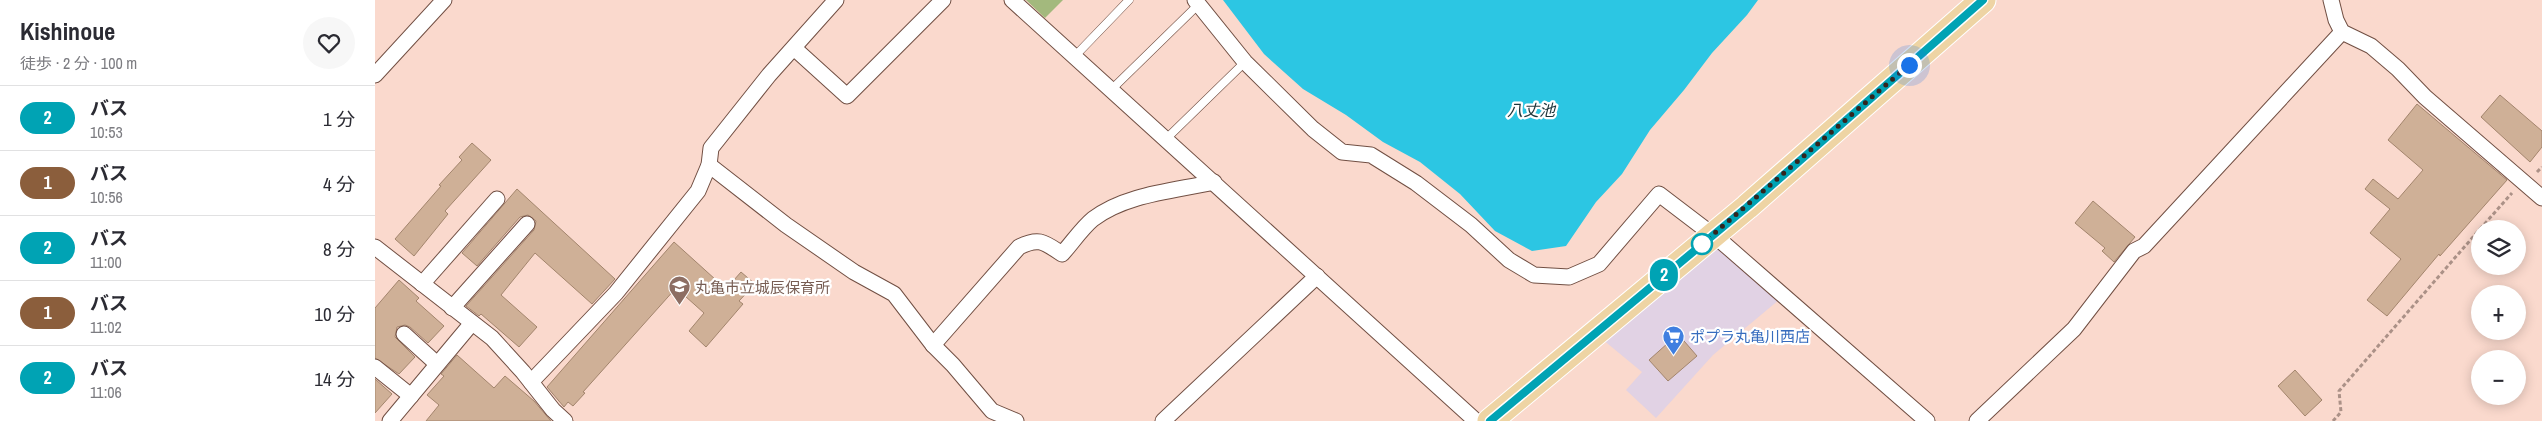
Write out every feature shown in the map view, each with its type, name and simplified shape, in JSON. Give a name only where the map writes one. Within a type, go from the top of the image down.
[{"type":"main road","points":[[1490,421],[1713,235],[1983,0]]},
{"type":"street","points":[[375,75],[444,0]]},
{"type":"street","points":[[531,382],[616,293],[698,191],[709,165],[711,148],[836,0]]},
{"type":"street","points":[[794,48],[847,96],[943,0]]},
{"type":"street","points":[[1012,0],[1476,421]]},
{"type":"street","points":[[2331,0],[2336,20],[2342,32],[2371,46],[2522,181],[2541,193]]},
{"type":"street","points":[[1197,3],[1245,62],[1313,129],[1342,152],[1371,155],[1416,183],[1471,225],[1509,260],[1534,275],[1569,277],[1599,264],[1659,194],[1713,235],[1927,421]]},
{"type":"street","points":[[1977,421],[2074,328],[2134,251],[2144,246],[2342,32]]},
{"type":"street","points":[[709,165],[786,225],[854,272],[894,294],[933,345],[992,410],[1016,421]]},
{"type":"street","points":[[933,345],[1019,247],[1032,240],[1043,242],[1062,254],[1092,220],[1106,211],[1140,198],[1214,182]]},
{"type":"street","points":[[421,284],[497,199]]},
{"type":"street","points":[[452,308],[527,224]]},
{"type":"street","points":[[375,247],[492,338],[553,410],[565,421]]},
{"type":"street","points":[[1163,421],[1317,276]]},
{"type":"street","points":[[390,421],[472,322]]},
{"type":"street","points":[[404,334],[437,364]]},
{"type":"street","points":[[375,367],[411,396]]},
{"type":"lane","points":[[1075,56],[1129,0]]},
{"type":"lane","points":[[1112,90],[1197,3]]},
{"type":"lane","points":[[1167,139],[1245,62]]},
{"type":"path","points":[[2488,220],[2522,181]]},
{"type":"path","points":[[2333,421],[2341,412],[2339,391],[2471,239]]},
{"type":"shaded area","points":[[1715,244],[1780,299],[1713,355],[1656,418],[1626,390],[1642,372],[1602,339]]},
{"type":"green space","points":[[1026,0],[1063,0],[1045,18]]},
{"type":"water","name":"八丈池","points":[[1223,0],[1758,0],[1747,15],[1712,53],[1650,130],[1622,174],[1596,202],[1566,246],[1532,251],[1495,231],[1460,194],[1420,162],[1383,142],[1346,115],[1303,89],[1264,54]]},
{"type":"building","points":[[2500,95],[2542,131],[2542,147],[2530,162],[2481,117]]},
{"type":"building","points":[[2417,104],[2507,180],[2440,256],[2439,254],[2387,316],[2367,300],[2401,259],[2370,233],[2390,209],[2365,189],[2373,179],[2398,199],[2423,170],[2388,140]]},
{"type":"building","points":[[472,143],[491,160],[445,211],[448,214],[414,256],[395,239],[462,160],[459,157]]},
{"type":"building","points":[[517,189],[615,279],[592,304],[535,253],[501,295],[537,327],[519,347],[481,314],[479,316],[466,306],[534,230],[536,221],[528,215],[520,217],[477,266],[462,253]]},
{"type":"building","points":[[2093,201],[2135,237],[2114,262],[2102,251],[2105,248],[2075,223]]},
{"type":"building","points":[[674,242],[726,289],[741,272],[755,284],[739,301],[743,304],[706,347],[689,331],[704,313],[676,288],[583,392],[585,393],[573,406],[568,402],[564,407],[547,387]]},
{"type":"building","points":[[399,280],[419,298],[416,301],[444,326],[428,343],[410,327],[405,325],[397,327],[395,337],[415,357],[399,374],[375,358],[375,308]]},
{"type":"building","points":[[1678,334],[1697,356],[1668,381],[1649,360]]},
{"type":"building","points":[[457,355],[494,388],[505,376],[534,401],[551,421],[426,421],[439,405],[427,395],[444,376],[441,374]]},
{"type":"building","points":[[2295,370],[2322,400],[2305,416],[2278,386]]},
{"type":"building","points":[[375,379],[392,394],[375,413]]},
{"type":"bus line","name":"2","points":[[1490,421],[1747,207],[1983,0]]},
{"type":"place","name":"丸亀市立城辰保育所","points":[[679,306]]},
{"type":"place","name":"ポプラ丸亀川西店","points":[[1674,355]]},
{"type":"route","points":[[1702,244],[1909,65]]}]
